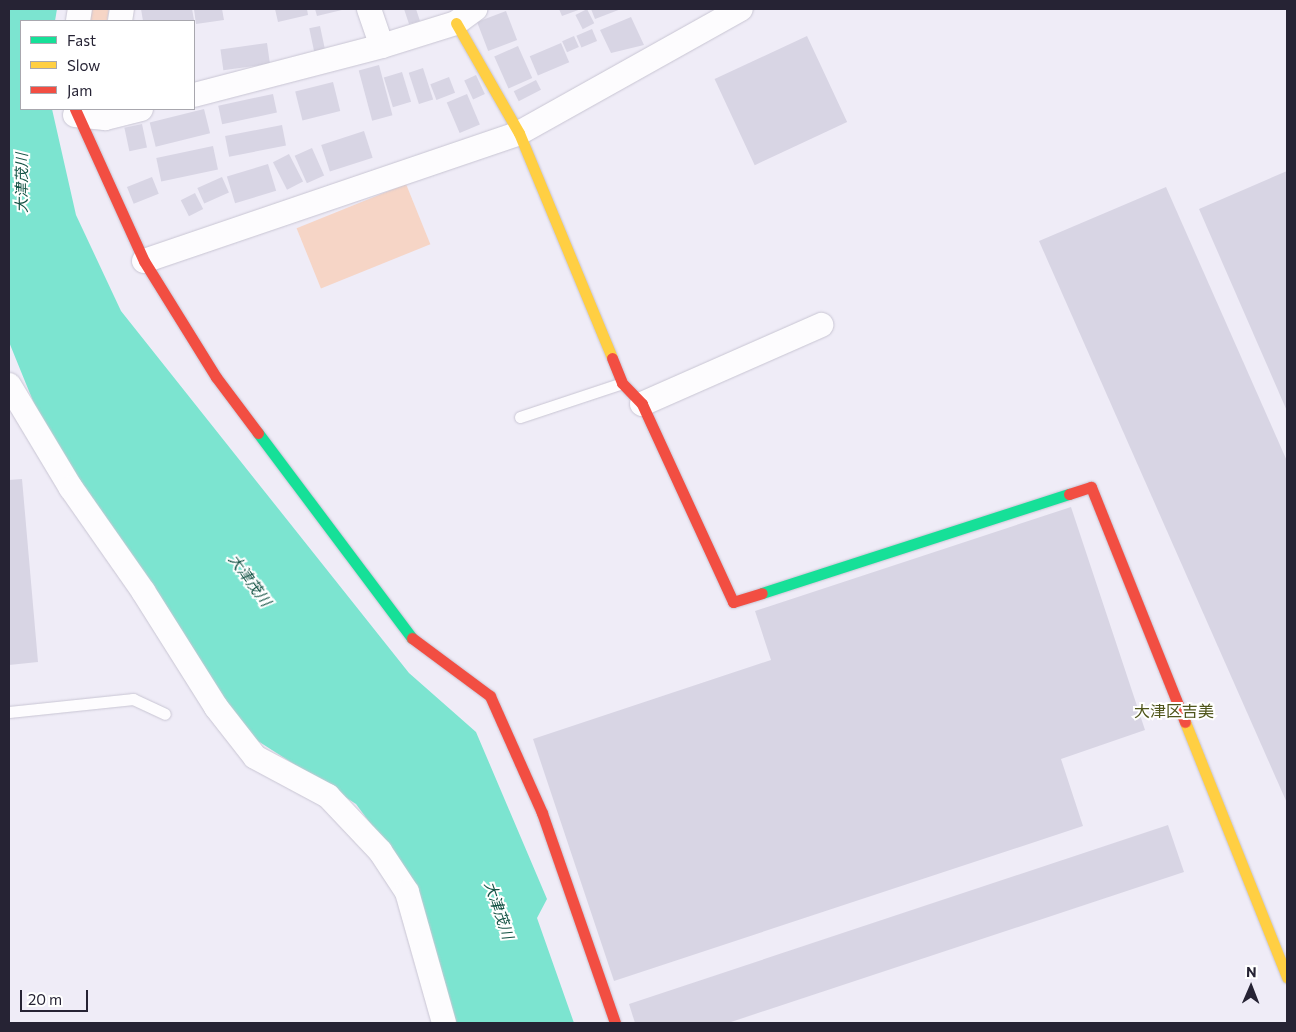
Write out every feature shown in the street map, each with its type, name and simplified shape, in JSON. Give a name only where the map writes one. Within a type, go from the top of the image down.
[{"type":"street","points":[[369,9],[382,46]]},
{"type":"street","points":[[195,95],[382,46],[456,23],[475,9]]},
{"type":"street","points":[[144,260],[519,133],[741,9]]},
{"type":"street","points":[[456,23],[519,133],[622,383],[642,404],[733,602],[1091,487],[1287,977]]},
{"type":"street","points":[[132,110],[106,113],[75,112],[144,260],[216,377],[414,641],[490,696],[542,812],[615,1023]]},
{"type":"street","points":[[642,404],[821,324]]},
{"type":"street","points":[[9,384],[71,488],[143,591],[216,707],[250,750],[328,796],[380,851],[407,892],[444,1023]]},
{"type":"lane","points":[[520,417],[622,383]]},
{"type":"lane","points":[[9,712],[133,699],[165,714]]},
{"type":"shaded area","points":[[88,9],[109,9],[107,20],[86,20]]},
{"type":"shaded area","points":[[406,184],[430,244],[321,288],[297,228]]},
{"type":"water","name":"大津茂川","points":[[9,9],[57,9],[55,20],[20,20],[20,110],[52,110],[76,215],[121,311],[409,673],[476,732],[547,899],[537,918],[574,1023],[456,1023],[417,887],[356,804],[247,734],[46,433],[9,342]]},
{"type":"building","points":[[141,9],[192,9],[194,20],[143,20]]},
{"type":"building","points":[[194,9],[222,9],[224,20],[196,24]]},
{"type":"building","points":[[275,9],[307,9],[308,15],[278,22]]},
{"type":"building","points":[[315,9],[346,9],[317,16]]},
{"type":"building","points":[[404,9],[416,9],[420,21],[409,24]]},
{"type":"building","points":[[559,9],[581,9],[562,16]]},
{"type":"building","points":[[587,9],[594,23],[583,29],[575,15]]},
{"type":"building","points":[[591,9],[621,9],[595,19]]},
{"type":"building","points":[[506,11],[517,40],[488,51],[477,22]]},
{"type":"building","points":[[631,17],[644,45],[611,53],[600,30]]},
{"type":"building","points":[[320,26],[325,50],[314,53],[309,28]]},
{"type":"building","points":[[592,29],[597,41],[581,48],[576,36]]},
{"type":"building","points":[[574,36],[579,47],[567,52],[562,41]]},
{"type":"building","points":[[807,36],[847,122],[755,165],[715,79]]},
{"type":"building","points":[[267,43],[270,64],[223,70],[220,50]]},
{"type":"building","points":[[561,43],[569,62],[538,76],[530,56]]},
{"type":"building","points":[[518,46],[532,78],[508,89],[494,57]]},
{"type":"building","points":[[379,65],[392,115],[372,121],[359,70]]},
{"type":"building","points":[[423,68],[433,99],[419,104],[409,73]]},
{"type":"building","points":[[402,72],[411,102],[393,107],[384,78]]},
{"type":"building","points":[[476,75],[485,94],[473,100],[464,80]]},
{"type":"building","points":[[449,77],[455,93],[436,100],[430,84]]},
{"type":"building","points":[[536,80],[541,90],[519,101],[514,91]]},
{"type":"building","points":[[333,82],[340,111],[302,121],[295,91]]},
{"type":"building","points":[[273,94],[277,113],[222,124],[218,106]]},
{"type":"building","points":[[467,94],[480,124],[460,133],[447,103]]},
{"type":"building","points":[[204,109],[210,133],[156,147],[150,123]]},
{"type":"building","points":[[142,124],[147,147],[129,151],[124,128]]},
{"type":"building","points":[[282,125],[286,146],[229,157],[225,136]]},
{"type":"building","points":[[364,131],[373,158],[330,172],[321,145]]},
{"type":"building","points":[[213,146],[218,169],[161,182],[156,158]]},
{"type":"building","points":[[312,148],[324,175],[307,183],[295,156]]},
{"type":"building","points":[[289,154],[303,182],[287,190],[273,162]]},
{"type":"building","points":[[268,164],[276,191],[235,203],[227,177]]},
{"type":"building","points":[[1287,171],[1287,411],[1199,209]]},
{"type":"building","points":[[152,177],[159,194],[134,204],[127,187]]},
{"type":"building","points":[[222,177],[229,193],[204,204],[197,188]]},
{"type":"building","points":[[1166,187],[1287,461],[1287,803],[1039,241]]},
{"type":"building","points":[[195,193],[203,209],[189,216],[181,200]]},
{"type":"building","points":[[22,479],[38,662],[9,665],[9,480]]},
{"type":"building","points":[[1071,507],[1145,730],[1061,759],[1083,826],[614,981],[533,739],[771,660],[755,611]]},
{"type":"building","points":[[1168,825],[1184,872],[728,1023],[635,1023],[629,1004]]},
{"type":"traffic: fast","points":[[258,433],[412,638]]},
{"type":"traffic: fast","points":[[762,593],[1069,494]]},
{"type":"traffic: slow","points":[[456,23],[519,133],[612,358]]},
{"type":"traffic: slow","points":[[1185,722],[1287,977]]},
{"type":"traffic: jam","points":[[75,110],[144,261],[216,377],[258,433]]},
{"type":"traffic: jam","points":[[612,358],[622,383],[642,404],[733,602],[762,593]]},
{"type":"traffic: jam","points":[[1069,494],[1091,487],[1185,722]]},
{"type":"traffic: jam","points":[[412,638],[490,696],[542,813],[615,1023]]},
{"type":"district","name":"大津区吉美","points":[[1174,711]]}]
